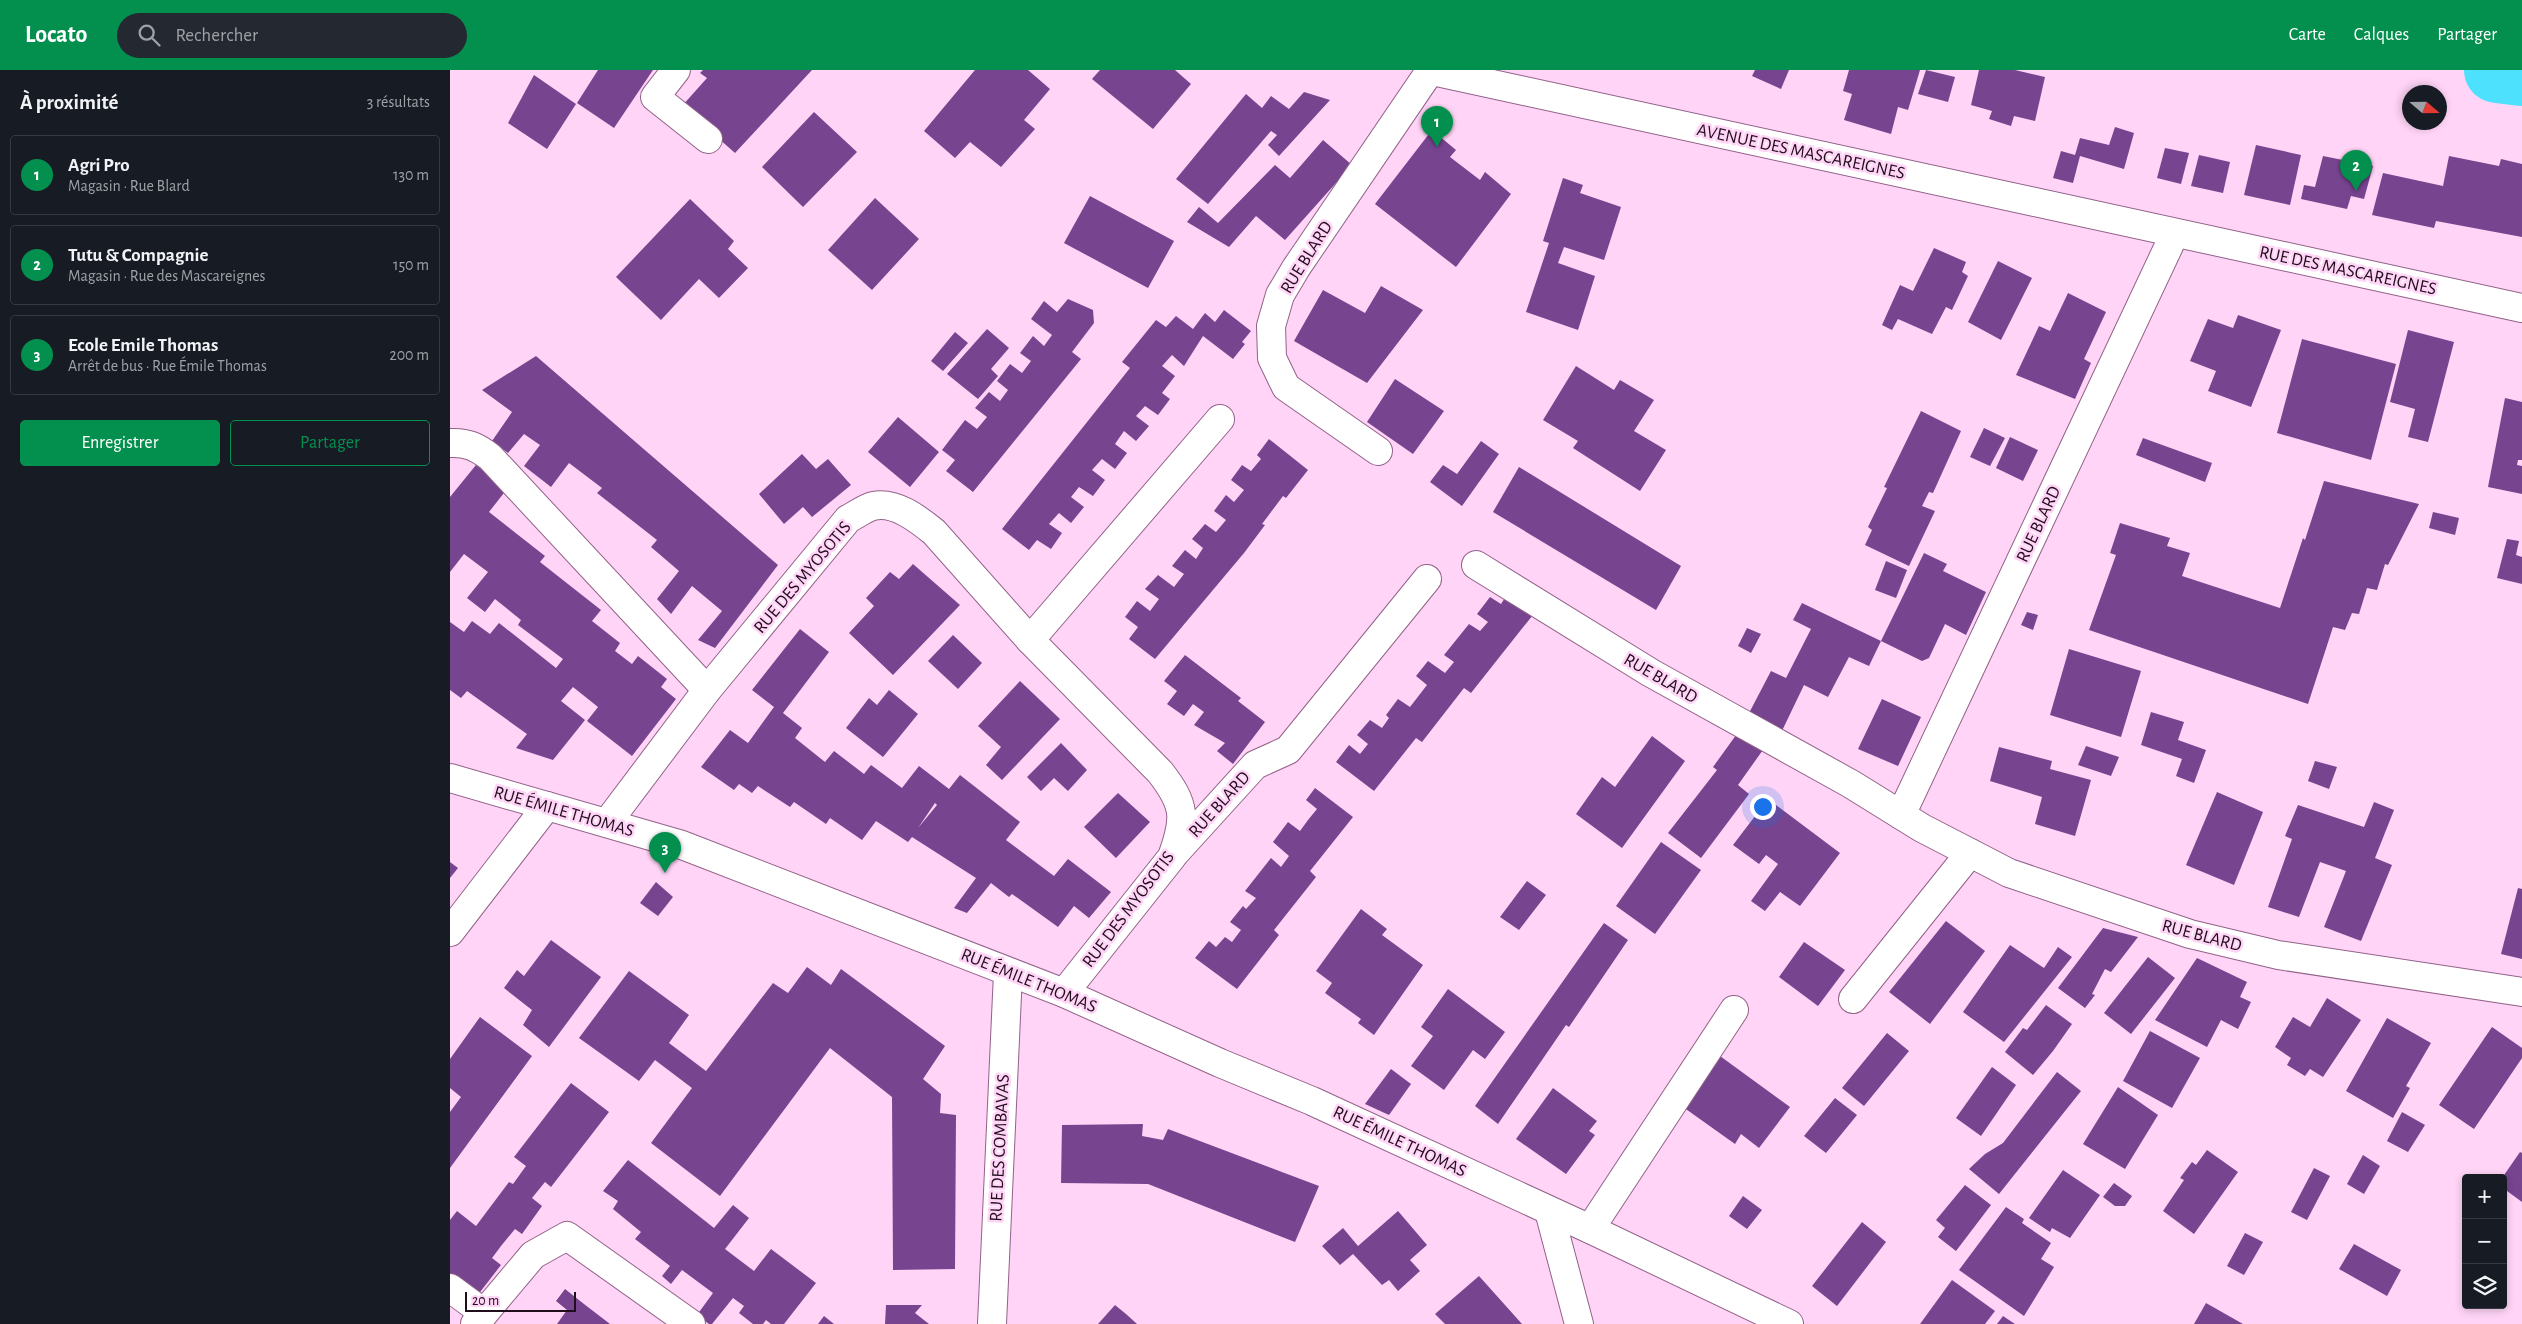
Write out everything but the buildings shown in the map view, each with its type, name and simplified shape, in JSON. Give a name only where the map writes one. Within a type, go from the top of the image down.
[{"type":"street","points":[[676,70],[655,97],[708,139]]},
{"type":"street","name":"AVENUE DES MASCAREIGNES","points":[[1429,70],[2175,233]]},
{"type":"street","name":"RUE BLARD","points":[[1378,451],[1286,387],[1272,358],[1271,326],[1280,295],[1296,268],[1429,70]]},
{"type":"street","name":"RUE DES MASCAREIGNES","points":[[2175,233],[2522,308]]},
{"type":"street","name":"RUE BLARD","points":[[1901,815],[2175,233]]},
{"type":"street","points":[[1030,640],[1220,419]]},
{"type":"street","points":[[450,443],[463,442],[477,447],[490,457],[707,690]]},
{"type":"street","name":"RUE DES MYOSOTIS","points":[[607,823],[707,690],[848,519],[874,506],[895,508],[916,518],[934,532],[1030,640],[1160,772],[1172,787],[1181,806],[1181,831],[1172,857],[1064,993]]},
{"type":"street","name":"RUE BLARD","points":[[1476,565],[1651,673],[2008,874],[2190,934],[2278,955],[2522,992]]},
{"type":"street","name":"RUE BLARD","points":[[1172,857],[1255,765],[1288,750],[1428,579]]},
{"type":"street","name":"RUE ÉMILE THOMAS","points":[[450,778],[682,845],[1064,993],[1220,1063],[1312,1100],[1789,1324]]},
{"type":"street","points":[[450,932],[547,806]]},
{"type":"street","points":[[1853,1000],[1970,853]]},
{"type":"street","name":"RUE DES COMBAVAS","points":[[992,1324],[1008,972]]},
{"type":"street","points":[[1590,1229],[1734,1010]]},
{"type":"street","points":[[1549,1211],[1579,1324]]},
{"type":"street","points":[[450,1288],[480,1318],[532,1255],[567,1236],[691,1324]]},
{"type":"waterway","points":[[2497,70],[2522,73]]},
{"type":"place","name":"Agri Pro","points":[[1437,147]]},
{"type":"place","name":"Tutu & Compagnie","points":[[2356,191]]},
{"type":"place","name":"Ecole Emile Thomas","points":[[665,873]]}]
